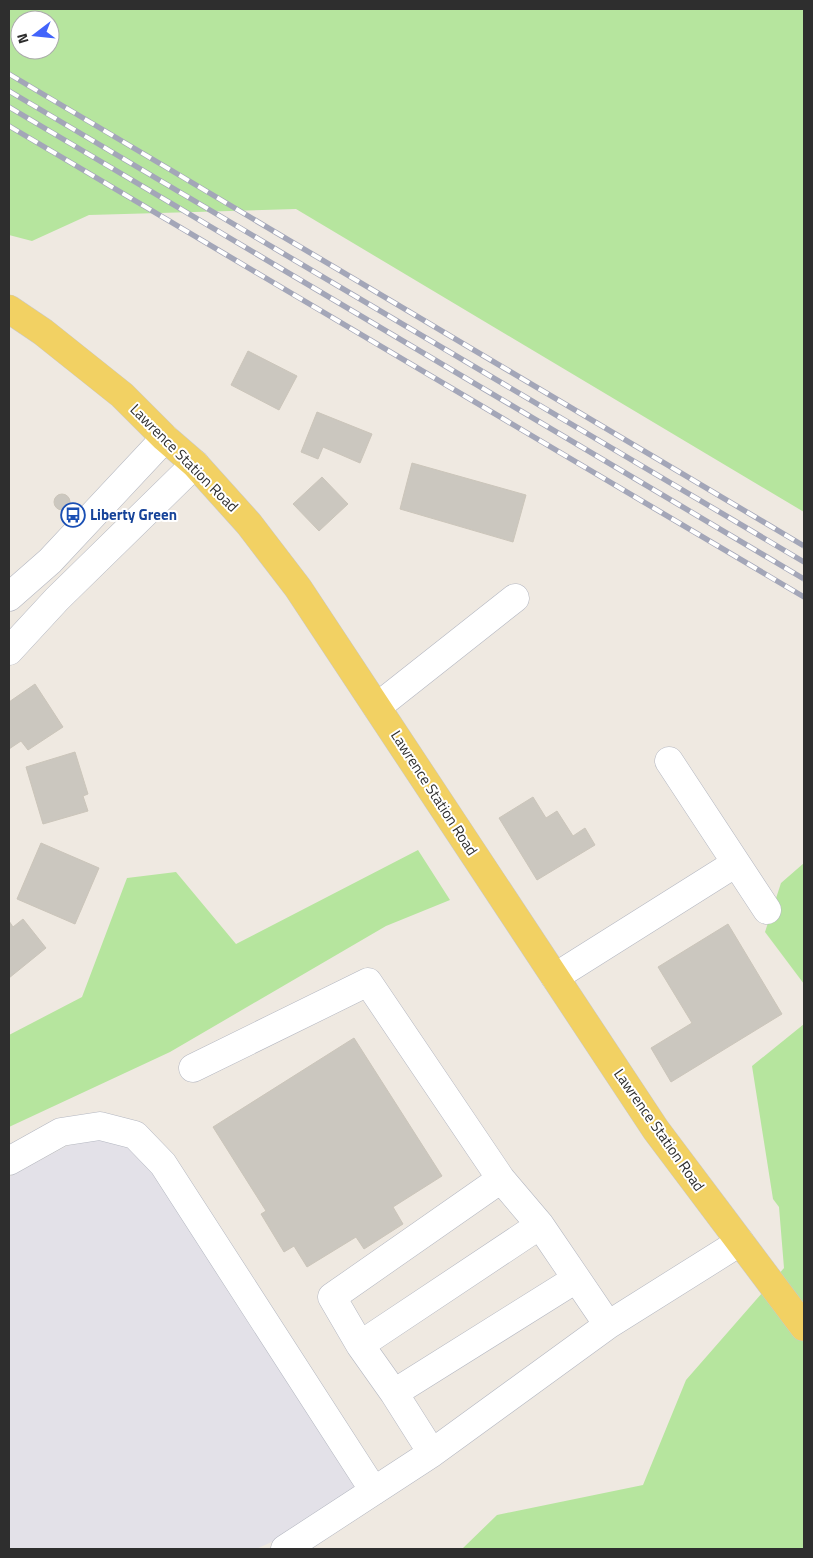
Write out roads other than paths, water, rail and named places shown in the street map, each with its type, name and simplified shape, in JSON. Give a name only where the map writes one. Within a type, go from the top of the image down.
[{"type":"main road","name":"Lawrence Station Road","points":[[9,310],[42,332],[122,395],[165,438],[195,464],[249,524],[298,588],[656,1130],[804,1327]]},
{"type":"street","points":[[9,597],[50,561],[165,438]]},
{"type":"street","points":[[9,651],[69,587],[195,464]]},
{"type":"street","points":[[50,561],[69,587]]},
{"type":"street","points":[[377,707],[515,598]]},
{"type":"street","points":[[669,762],[768,910]]},
{"type":"street","points":[[555,977],[736,862]]},
{"type":"street","points":[[193,1068],[368,982],[501,1179],[540,1226],[608,1325]]},
{"type":"street","points":[[9,1161],[61,1132],[100,1126],[135,1135],[163,1164],[374,1491]]},
{"type":"street","points":[[432,1453],[394,1393],[360,1345],[332,1297],[501,1179]]},
{"type":"street","points":[[360,1345],[540,1226]]},
{"type":"street","points":[[285,1549],[432,1453],[608,1325],[740,1242]]},
{"type":"street","points":[[394,1393],[576,1279]]},
{"type":"railway","points":[[9,74],[804,546]]},
{"type":"railway","points":[[9,91],[804,562]]},
{"type":"railway","points":[[9,107],[804,579]]},
{"type":"railway","points":[[9,126],[804,597]]},
{"type":"place","name":"Liberty Green","points":[[73,515]]}]
